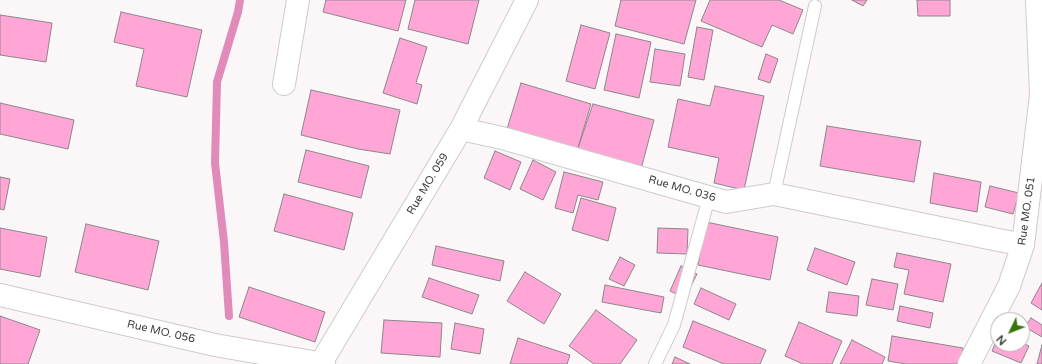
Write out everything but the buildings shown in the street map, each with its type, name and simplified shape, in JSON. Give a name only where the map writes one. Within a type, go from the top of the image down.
[{"type":"street","points":[[284,84],[298,0]]},
{"type":"street","name":"Rue MO. 059","points":[[322,364],[461,129],[527,0]]},
{"type":"street","name":"Rue MO. 051","points":[[969,364],[1009,286],[1023,245],[1042,95],[1037,0]]},
{"type":"street","name":"Rue MO. 036","points":[[461,129],[502,138],[726,202],[774,194],[1023,245]]},
{"type":"street","name":"Rue MO. 056","points":[[0,296],[214,344],[322,364]]},
{"type":"lane","points":[[774,194],[815,6]]},
{"type":"lane","points":[[655,364],[674,325],[709,197]]},
{"type":"waterway","points":[[229,316],[224,242],[215,163],[217,82],[238,12],[240,0]]}]
